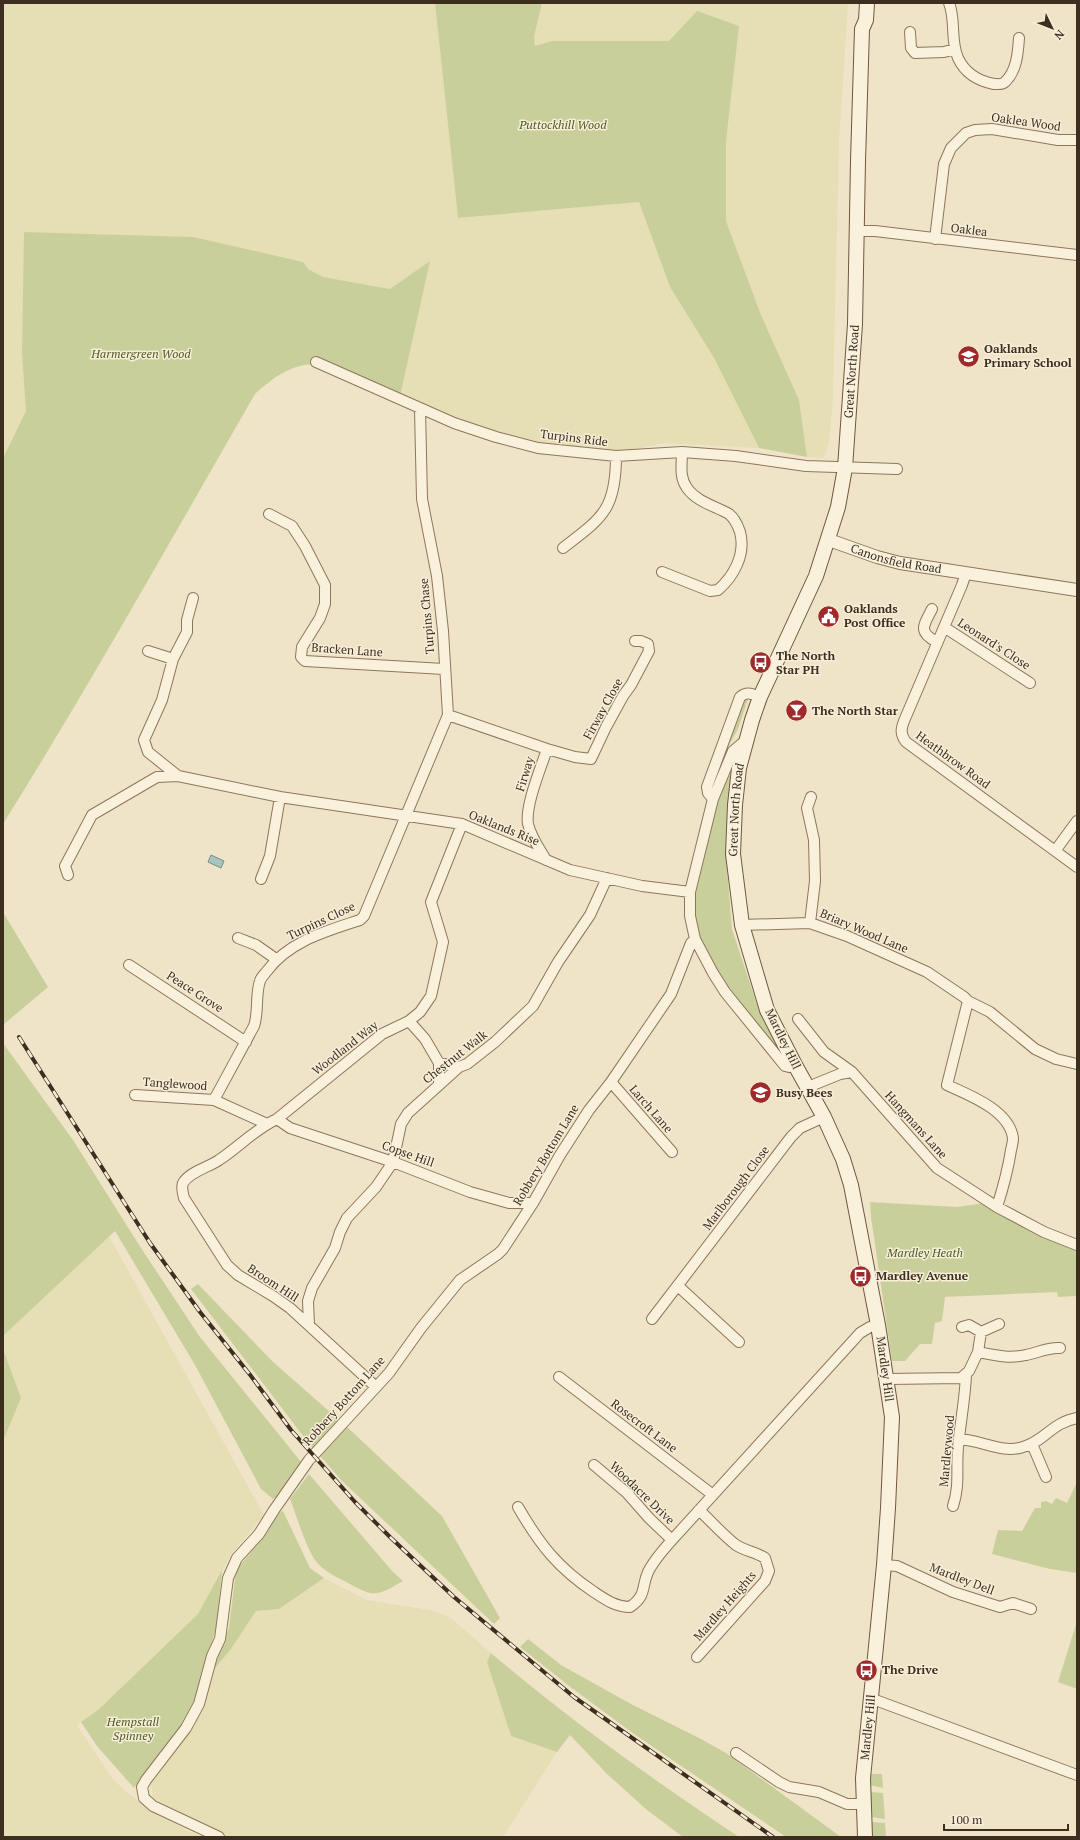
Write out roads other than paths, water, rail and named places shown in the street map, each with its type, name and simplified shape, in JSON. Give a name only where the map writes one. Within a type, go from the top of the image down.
[{"type":"main road","points":[[857,3],[857,20],[862,29]]},
{"type":"main road","points":[[862,29],[866,20],[867,3]]},
{"type":"main road","name":"Great North Road","points":[[742,925],[733,854],[735,804],[733,768],[746,740],[760,697],[813,582],[829,540],[838,507],[845,468],[855,332],[862,29]]},
{"type":"main road","name":"Mardley Hill","points":[[742,925],[767,1010],[824,1117],[843,1159],[857,1207],[887,1379],[892,1417],[888,1508],[884,1565],[862,1778],[865,1837]]},
{"type":"street","points":[[949,3],[952,15],[954,49],[964,68],[976,79],[982,82],[1001,84],[1010,75],[1016,62],[1019,38]]},
{"type":"street","points":[[910,32],[911,48],[915,53],[944,52],[954,49]]},
{"type":"street","name":"Oaklea Wood","points":[[935,239],[944,161],[956,141],[966,133],[975,130],[992,129],[1058,140],[1077,140]]},
{"type":"street","name":"Oaklea","points":[[857,231],[875,231],[1077,255]]},
{"type":"street","name":"Turpins Ride","points":[[316,362],[454,423],[496,437],[538,448],[616,456],[682,452],[736,456],[806,466],[897,469]]},
{"type":"street","name":"Turpins Chase","points":[[407,815],[448,715],[444,669],[443,631],[437,576],[422,499],[420,409]]},
{"type":"street","points":[[662,572],[710,591],[718,590],[734,572],[741,553],[742,540],[738,526],[730,515],[702,500],[686,487],[681,477],[682,452]]},
{"type":"street","points":[[563,548],[595,523],[606,510],[610,503],[615,483],[616,456]]},
{"type":"street","name":"Bracken Lane","points":[[269,514],[292,526],[305,546],[325,584],[325,604],[320,618],[302,647],[301,657],[305,661],[444,669]]},
{"type":"street","name":"Canonsfield Road","points":[[829,540],[877,557],[900,563],[1077,590]]},
{"type":"street","name":"Heathbrow Road","points":[[966,573],[904,720],[901,732],[903,739],[1055,851]]},
{"type":"street","name":"Oaklands Rise","points":[[193,598],[187,620],[187,632],[173,659],[162,700],[144,740],[148,752],[178,776],[280,797],[462,824],[570,870],[642,886],[690,892]]},
{"type":"street","points":[[932,609],[925,624],[924,632],[927,636],[937,642]]},
{"type":"street","name":"Leonard's Close","points":[[944,627],[1030,682]]},
{"type":"street","name":"Firway Close","points":[[547,749],[575,757],[591,759],[606,726],[623,696],[631,686],[649,651],[648,644],[641,641],[635,641]]},
{"type":"street","points":[[148,651],[173,659]]},
{"type":"street","points":[[712,799],[708,793],[707,787],[740,697],[748,693],[760,697]]},
{"type":"street","name":"Firway","points":[[448,715],[547,749],[532,794],[528,823],[534,840],[546,860]]},
{"type":"street","points":[[733,768],[712,799],[690,892],[690,916],[695,939],[702,955],[725,992],[787,1067],[795,1065]]},
{"type":"street","points":[[68,875],[65,866],[92,814],[156,777],[178,776]]},
{"type":"street","points":[[261,879],[270,856],[280,797]]},
{"type":"street","points":[[810,923],[815,882],[814,840],[807,808],[811,797]]},
{"type":"street","name":"Turpins Close","points":[[214,1100],[246,1042],[257,1018],[260,980],[276,959],[313,937],[360,920],[368,908],[407,815]]},
{"type":"street","points":[[1077,821],[1055,851],[1077,867]]},
{"type":"street","name":"Woodland Way","points":[[183,1183],[196,1172],[219,1160],[267,1124],[277,1119],[382,1034],[409,1021],[420,1012],[431,996],[443,942],[431,902],[462,824]]},
{"type":"street","name":"Chestnut Walk","points":[[309,1325],[309,1296],[335,1248],[340,1232],[348,1218],[376,1187],[392,1162],[401,1124],[408,1113],[459,1067],[467,1064],[494,1042],[533,1006],[558,962],[590,915],[607,878]]},
{"type":"street","name":"Briary Wood Lane","points":[[742,925],[810,923],[847,936],[927,972],[964,996],[968,1001],[990,1012],[1035,1049],[1056,1059],[1077,1064]]},
{"type":"street","points":[[238,938],[256,945],[276,959]]},
{"type":"street","name":"Robbery Bottom Lane","points":[[219,1837],[153,1806],[144,1798],[142,1787],[186,1728],[199,1704],[212,1656],[220,1639],[228,1578],[237,1558],[259,1534],[309,1460],[389,1373],[421,1328],[460,1280],[503,1249],[533,1203],[580,1123],[611,1082],[671,994],[691,943],[695,939]]},
{"type":"street","name":"Peace Grove","points":[[129,965],[246,1042]]},
{"type":"street","points":[[968,1001],[948,1085],[980,1100],[998,1114],[1007,1125],[1013,1138],[1008,1172],[997,1207]]},
{"type":"street","name":"Hangmans Lane","points":[[798,1019],[824,1052],[852,1072],[937,1168],[997,1207],[1044,1232],[1077,1245]]},
{"type":"street","points":[[409,1021],[425,1039],[439,1062],[439,1084]]},
{"type":"street","points":[[439,1062],[459,1067]]},
{"type":"street","points":[[808,1087],[840,1074],[852,1072]]},
{"type":"street","name":"Larch Lane","points":[[611,1082],[672,1152]]},
{"type":"street","name":"Tanglewood","points":[[135,1095],[214,1100]]},
{"type":"street","points":[[214,1100],[267,1124]]},
{"type":"street","name":"Marlborough Close","points":[[652,1319],[791,1137],[800,1128],[824,1117]]},
{"type":"street","name":"Copse Hill","points":[[277,1119],[290,1128],[449,1182],[470,1192],[510,1203],[533,1203]]},
{"type":"street","name":"Broom Hill","points":[[183,1183],[182,1191],[184,1198],[227,1264],[238,1275],[273,1296],[309,1325],[376,1387]]},
{"type":"street","points":[[678,1286],[739,1342]]},
{"type":"street","points":[[962,1327],[969,1325],[982,1332],[999,1324]]},
{"type":"street","points":[[518,1508],[532,1532],[553,1560],[572,1577],[610,1602],[622,1607],[630,1607],[643,1594],[647,1574],[655,1560],[672,1540],[860,1333],[870,1327],[878,1325]]},
{"type":"street","name":"Mardleywood","points":[[953,1506],[958,1485],[959,1439],[966,1375],[978,1352],[982,1332]]},
{"type":"street","points":[[978,1352],[1003,1357],[1014,1357],[1048,1349],[1060,1348]]},
{"type":"street","points":[[887,1379],[961,1378],[966,1375]]},
{"type":"street","name":"Rosecroft Lane","points":[[559,1377],[713,1495]]},
{"type":"street","points":[[959,1439],[970,1440],[1006,1449],[1016,1449],[1032,1444],[1061,1422],[1077,1418]]},
{"type":"street","points":[[1032,1444],[1046,1477]]},
{"type":"street","name":"Woodacre Drive","points":[[594,1465],[632,1497],[649,1518],[672,1540]]},
{"type":"street","name":"Mardley Heights","points":[[697,1657],[765,1581],[768,1570],[764,1558],[758,1554],[744,1550],[734,1544],[699,1510]]},
{"type":"street","name":"Mardley Dell","points":[[884,1565],[897,1566],[954,1592],[1000,1607],[1013,1604],[1030,1609]]},
{"type":"street","points":[[870,1698],[1077,1775]]},
{"type":"street","points":[[736,1754],[789,1787],[819,1792],[847,1804],[863,1804]]},
{"type":"water","points":[[211,855],[224,861],[221,868],[208,862]]},
{"type":"railway","points":[[19,1037],[150,1243],[200,1312],[251,1376],[291,1430],[355,1502],[454,1597],[574,1697],[773,1837]]},
{"type":"place","name":"Oaklands Primary School","points":[[968,356]]},
{"type":"place","name":"Oaklands Post Office","points":[[828,616]]},
{"type":"place","name":"The North Star PH","points":[[760,663]]},
{"type":"place","name":"The North Star","points":[[797,711]]},
{"type":"place","name":"Busy Bees","points":[[761,1093]]},
{"type":"place","name":"Mardley Avenue","points":[[860,1276]]},
{"type":"place","name":"The Drive","points":[[867,1670]]},
{"type":"park label","name":"Puttockhill Wood","points":[[563,125]]},
{"type":"park label","name":"Harmergreen Wood","points":[[141,354]]},
{"type":"park label","name":"Mardley Heath","points":[[925,1253]]},
{"type":"park label","name":"Hempstall Spinney","points":[[133,1729]]}]
